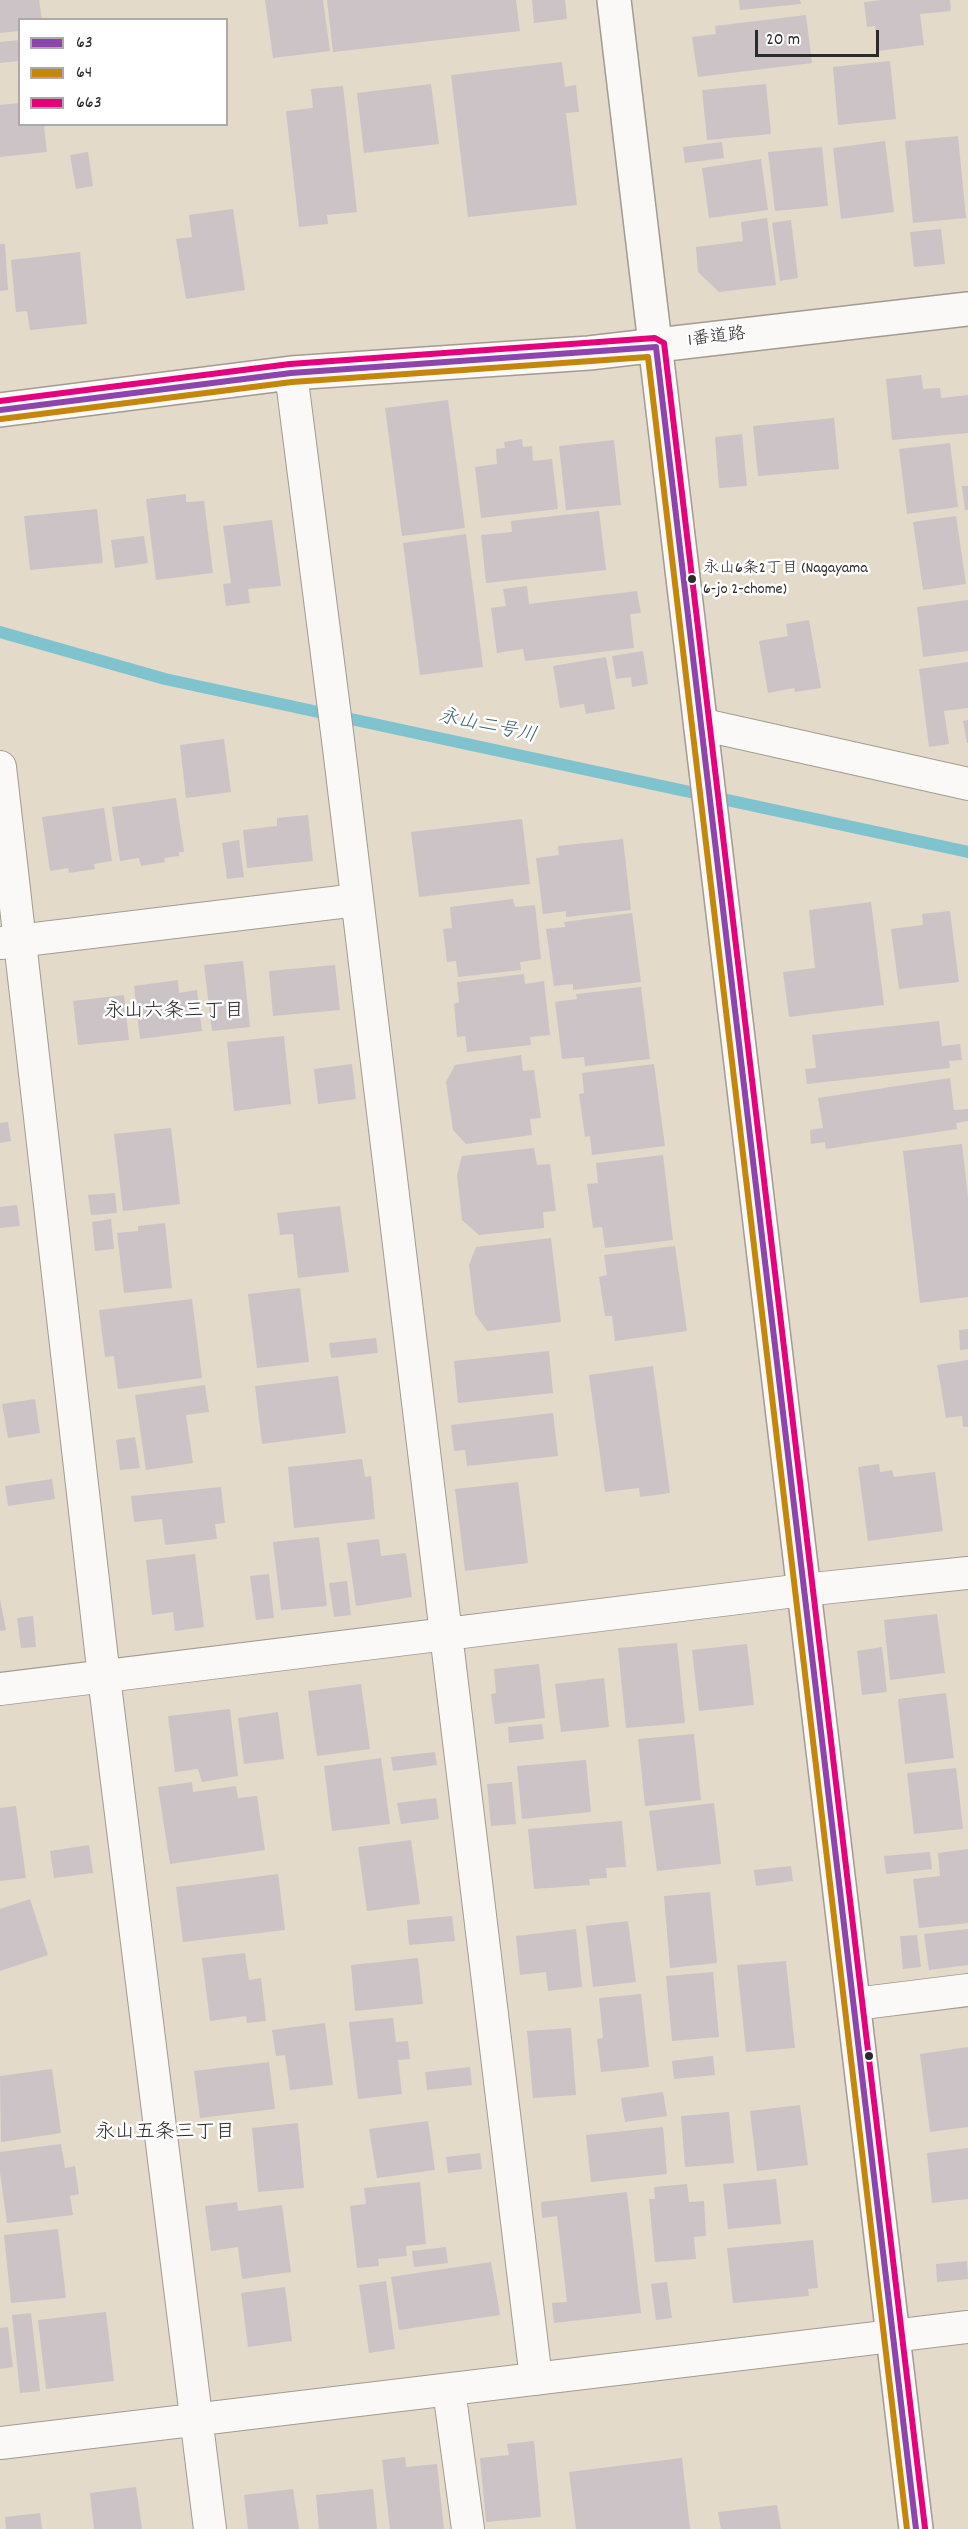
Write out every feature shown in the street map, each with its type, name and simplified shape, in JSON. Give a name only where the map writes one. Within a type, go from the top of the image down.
[{"type":"street","points":[[614,0],[916,2529]]},
{"type":"street","name":"1番道路","points":[[0,410],[291,373],[656,347],[968,309]]},
{"type":"street","points":[[291,373],[339,748],[536,2379]]},
{"type":"street","points":[[701,738],[968,784]]},
{"type":"street","points":[[0,767],[10,942],[210,2529]]},
{"type":"street","points":[[10,942],[357,900]]},
{"type":"street","points":[[0,1689],[803,1590],[968,1573]]},
{"type":"street","points":[[855,2004],[968,1990]]},
{"type":"street","points":[[0,2444],[968,2327]]},
{"type":"street","points":[[449,2390],[468,2529]]},
{"type":"building","points":[[0,0],[39,0],[42,18],[18,18],[18,31],[0,33]]},
{"type":"building","points":[[265,0],[323,0],[330,51],[273,58]]},
{"type":"building","points":[[327,0],[516,0],[520,31],[333,52]]},
{"type":"building","points":[[532,0],[565,0],[567,19],[534,23]]},
{"type":"building","points":[[739,0],[800,0],[801,4],[740,10]]},
{"type":"building","points":[[950,0],[951,11],[920,14],[924,45],[878,51],[875,26],[867,27],[864,2]]},
{"type":"building","points":[[806,15],[812,63],[698,77],[692,37],[716,34],[715,26]]},
{"type":"building","points":[[18,40],[18,61],[0,63],[0,42]]},
{"type":"building","points":[[890,61],[896,119],[838,125],[833,67]]},
{"type":"building","points":[[562,62],[565,87],[576,85],[579,112],[566,113],[577,205],[468,217],[451,75]]},
{"type":"building","points":[[431,84],[439,144],[364,153],[357,93]]},
{"type":"building","points":[[766,84],[771,134],[707,140],[702,90]]},
{"type":"building","points":[[343,86],[357,212],[327,215],[328,224],[299,227],[286,111],[313,108],[311,89]]},
{"type":"building","points":[[18,103],[18,126],[46,126],[44,127],[47,152],[0,157],[0,105]]},
{"type":"building","points":[[958,136],[966,218],[913,223],[905,141]]},
{"type":"building","points":[[885,141],[894,212],[841,219],[833,148]]},
{"type":"building","points":[[722,142],[724,158],[685,163],[683,147]]},
{"type":"building","points":[[822,147],[828,206],[775,211],[768,152]]},
{"type":"building","points":[[88,152],[93,186],[76,189],[70,155]]},
{"type":"building","points":[[761,159],[768,210],[709,218],[702,168]]},
{"type":"building","points":[[233,209],[245,290],[186,299],[176,239],[192,237],[189,215]]},
{"type":"building","points":[[767,218],[776,285],[719,292],[698,272],[696,247],[743,241],[741,222]]},
{"type":"building","points":[[791,220],[798,278],[780,281],[772,223]]},
{"type":"building","points":[[941,229],[945,264],[914,267],[910,232]]},
{"type":"building","points":[[0,244],[5,244],[8,290],[0,291]]},
{"type":"building","points":[[80,252],[87,324],[30,330],[27,311],[16,312],[11,260]]},
{"type":"building","points":[[921,375],[923,389],[940,388],[941,398],[968,395],[968,433],[892,440],[886,379]]},
{"type":"building","points":[[448,400],[465,528],[402,536],[385,408]]},
{"type":"building","points":[[834,418],[839,469],[758,476],[753,426]]},
{"type":"building","points":[[742,434],[747,486],[719,488],[715,437]]},
{"type":"building","points":[[522,439],[523,447],[532,446],[533,461],[552,459],[558,509],[481,518],[475,467],[497,464],[496,449],[505,448],[504,442]]},
{"type":"building","points":[[614,440],[621,505],[566,510],[559,446]]},
{"type":"building","points":[[950,443],[958,507],[907,514],[899,449]]},
{"type":"building","points":[[962,486],[968,486],[968,510],[965,510]]},
{"type":"building","points":[[186,494],[186,502],[204,501],[213,573],[156,580],[146,499]]},
{"type":"building","points":[[97,509],[103,563],[30,570],[24,516]]},
{"type":"building","points":[[599,511],[606,570],[486,583],[481,535],[512,532],[511,521]]},
{"type":"building","points":[[956,516],[966,584],[923,590],[913,522]]},
{"type":"building","points":[[272,520],[281,586],[248,589],[250,603],[226,606],[223,584],[231,583],[223,526]]},
{"type":"building","points":[[466,534],[483,667],[420,675],[403,543]]},
{"type":"building","points":[[144,536],[148,563],[115,568],[111,540]]},
{"type":"building","points":[[527,586],[529,604],[637,591],[641,613],[630,614],[634,648],[525,661],[523,649],[497,653],[491,608],[506,606],[503,589]]},
{"type":"building","points":[[968,600],[968,651],[923,657],[917,607]]},
{"type":"building","points":[[809,620],[821,688],[795,692],[794,688],[768,693],[759,641],[788,636],[786,624]]},
{"type":"building","points":[[643,651],[648,684],[632,687],[631,677],[616,679],[612,656]]},
{"type":"building","points":[[606,657],[615,709],[586,714],[584,704],[560,708],[553,666]]},
{"type":"building","points":[[968,662],[968,708],[944,711],[949,744],[929,747],[919,669]]},
{"type":"building","points":[[968,720],[968,743],[967,743],[963,721]]},
{"type":"building","points":[[224,739],[231,792],[186,798],[180,745]]},
{"type":"building","points":[[176,798],[184,852],[179,852],[179,856],[164,858],[165,862],[141,866],[139,858],[120,861],[112,807]]},
{"type":"building","points":[[104,808],[112,861],[94,864],[95,869],[69,873],[68,868],[50,871],[42,817]]},
{"type":"building","points":[[308,815],[313,861],[247,868],[243,830],[277,826],[277,818]]},
{"type":"building","points":[[522,819],[530,884],[419,897],[411,832]]},
{"type":"building","points":[[623,839],[631,910],[566,917],[566,911],[543,914],[536,858],[559,855],[558,846]]},
{"type":"building","points":[[239,840],[244,877],[227,879],[222,843]]},
{"type":"building","points":[[513,899],[515,907],[535,905],[541,959],[520,962],[521,970],[458,977],[456,961],[447,962],[443,929],[452,928],[450,907]]},
{"type":"building","points":[[871,902],[884,1005],[789,1017],[783,972],[815,968],[809,910]]},
{"type":"building","points":[[950,911],[959,982],[899,989],[891,929],[923,925],[922,914]]},
{"type":"building","points":[[632,913],[641,982],[573,990],[573,984],[554,986],[546,929],[565,927],[564,922]]},
{"type":"building","points":[[243,961],[250,1027],[212,1031],[204,965]]},
{"type":"building","points":[[335,965],[340,1010],[273,1016],[269,971]]},
{"type":"building","points":[[524,974],[525,984],[544,981],[550,1035],[530,1037],[531,1045],[467,1052],[465,1036],[457,1037],[454,1004],[459,1002],[457,982]]},
{"type":"building","points":[[178,980],[179,993],[197,990],[202,1031],[140,1039],[134,986]]},
{"type":"building","points":[[641,987],[650,1059],[585,1066],[584,1057],[562,1059],[555,1002],[577,999],[576,994]]},
{"type":"building","points":[[124,995],[129,1040],[78,1045],[73,1001]]},
{"type":"building","points":[[939,1021],[942,1046],[960,1044],[962,1060],[949,1061],[950,1068],[807,1084],[805,1069],[816,1068],[812,1035]]},
{"type":"building","points":[[284,1036],[291,1104],[234,1111],[227,1042]]},
{"type":"building","points":[[521,1055],[523,1071],[534,1070],[541,1118],[530,1119],[532,1135],[466,1144],[453,1130],[446,1082],[455,1065]]},
{"type":"building","points":[[352,1064],[356,1099],[318,1104],[314,1069]]},
{"type":"building","points":[[654,1064],[665,1146],[592,1155],[590,1136],[585,1137],[579,1094],[584,1093],[582,1073]]},
{"type":"building","points":[[950,1078],[954,1110],[968,1109],[968,1121],[956,1123],[957,1129],[826,1149],[825,1142],[811,1144],[810,1130],[823,1128],[818,1098]]},
{"type":"building","points":[[8,1122],[11,1141],[0,1143],[0,1123]]},
{"type":"building","points":[[171,1128],[180,1204],[123,1211],[114,1134]]},
{"type":"building","points":[[962,1144],[968,1197],[968,1297],[920,1303],[903,1151]]},
{"type":"building","points":[[534,1148],[537,1165],[550,1164],[556,1211],[543,1212],[544,1228],[479,1235],[462,1220],[457,1175],[462,1156]]},
{"type":"building","points":[[663,1155],[673,1240],[605,1248],[602,1227],[593,1228],[587,1184],[598,1183],[596,1163]]},
{"type":"building","points":[[115,1193],[117,1213],[91,1215],[88,1195]]},
{"type":"building","points":[[17,1205],[20,1226],[0,1228],[0,1207]]},
{"type":"building","points":[[340,1206],[349,1272],[298,1278],[293,1234],[280,1235],[277,1213]]},
{"type":"building","points":[[111,1219],[114,1249],[95,1251],[92,1222]]},
{"type":"building","points":[[165,1223],[172,1288],[124,1293],[117,1233],[138,1231],[138,1226]]},
{"type":"building","points":[[551,1238],[561,1322],[487,1331],[475,1314],[469,1265],[476,1247]]},
{"type":"building","points":[[675,1246],[687,1331],[615,1341],[612,1316],[605,1316],[599,1277],[607,1275],[604,1255]]},
{"type":"building","points":[[300,1288],[309,1362],[257,1368],[248,1294]]},
{"type":"building","points":[[192,1299],[202,1378],[118,1389],[114,1356],[105,1357],[99,1310]]},
{"type":"building","points":[[968,1329],[968,1349],[960,1350],[959,1330]]},
{"type":"building","points":[[376,1338],[378,1353],[331,1358],[329,1343]]},
{"type":"building","points":[[549,1351],[553,1393],[458,1403],[454,1361]]},
{"type":"building","points":[[968,1360],[968,1427],[963,1427],[962,1416],[946,1418],[937,1365]]},
{"type":"building","points":[[653,1366],[670,1493],[640,1497],[639,1488],[605,1492],[589,1375]]},
{"type":"building","points":[[338,1376],[346,1433],[262,1444],[255,1386]]},
{"type":"building","points":[[205,1385],[209,1412],[186,1415],[193,1463],[146,1470],[135,1395]]},
{"type":"building","points":[[35,1399],[40,1433],[8,1438],[2,1404]]},
{"type":"building","points":[[553,1413],[558,1456],[467,1466],[465,1450],[454,1451],[451,1425]]},
{"type":"building","points":[[135,1437],[140,1468],[120,1470],[116,1440]]},
{"type":"building","points":[[362,1459],[365,1477],[371,1476],[375,1519],[294,1528],[288,1467]]},
{"type":"building","points":[[879,1464],[880,1472],[892,1470],[894,1477],[935,1472],[943,1531],[868,1541],[858,1467]]},
{"type":"building","points":[[52,1479],[55,1499],[8,1506],[5,1486]]},
{"type":"building","points":[[518,1482],[528,1563],[465,1571],[455,1489]]},
{"type":"building","points":[[221,1487],[225,1523],[215,1524],[217,1539],[165,1545],[162,1519],[134,1522],[131,1496]]},
{"type":"building","points":[[319,1537],[327,1606],[281,1610],[273,1542]]},
{"type":"building","points":[[379,1539],[381,1556],[406,1553],[412,1597],[356,1606],[347,1543]]},
{"type":"building","points":[[195,1554],[204,1627],[175,1631],[173,1612],[152,1615],[146,1560]]},
{"type":"building","points":[[269,1574],[274,1618],[256,1620],[250,1576]]},
{"type":"building","points":[[347,1581],[351,1615],[334,1617],[329,1583]]},
{"type":"building","points":[[0,1599],[6,1630],[0,1631]]},
{"type":"building","points":[[937,1614],[945,1673],[890,1680],[884,1620]]},
{"type":"building","points":[[33,1616],[36,1647],[21,1648],[17,1618]]},
{"type":"building","points":[[677,1643],[685,1723],[626,1728],[618,1648]]},
{"type":"building","points":[[747,1644],[754,1705],[699,1711],[692,1650]]},
{"type":"building","points":[[882,1647],[887,1692],[862,1695],[857,1651]]},
{"type":"building","points":[[539,1664],[545,1718],[495,1724],[491,1694],[496,1693],[494,1669]]},
{"type":"building","points":[[604,1678],[609,1727],[561,1732],[555,1684]]},
{"type":"building","points":[[361,1684],[370,1749],[317,1756],[308,1691]]},
{"type":"building","points":[[946,1693],[954,1758],[905,1764],[898,1699]]},
{"type":"building","points":[[230,1709],[238,1776],[202,1782],[198,1769],[175,1772],[168,1716]]},
{"type":"building","points":[[278,1712],[284,1759],[244,1764],[238,1718]]},
{"type":"building","points":[[542,1724],[544,1739],[509,1743],[508,1727]]},
{"type":"building","points":[[694,1734],[701,1800],[645,1806],[638,1739]]},
{"type":"building","points":[[435,1752],[437,1765],[393,1771],[391,1757]]},
{"type":"building","points":[[381,1758],[390,1824],[332,1831],[324,1766]]},
{"type":"building","points":[[586,1760],[591,1812],[522,1819],[517,1766]]},
{"type":"building","points":[[956,1768],[963,1829],[914,1834],[907,1773]]},
{"type":"building","points":[[192,1782],[193,1792],[236,1786],[238,1798],[257,1796],[265,1850],[170,1864],[158,1787]]},
{"type":"building","points":[[512,1782],[516,1824],[491,1826],[487,1784]]},
{"type":"building","points":[[436,1798],[439,1819],[401,1824],[397,1803]]},
{"type":"building","points":[[714,1803],[721,1864],[657,1871],[649,1811]]},
{"type":"building","points":[[16,1806],[26,1878],[0,1881],[0,1808]]},
{"type":"building","points":[[622,1821],[626,1867],[606,1868],[607,1878],[589,1879],[590,1885],[534,1889],[528,1829]]},
{"type":"building","points":[[411,1840],[420,1904],[367,1911],[358,1847]]},
{"type":"building","points":[[89,1845],[93,1873],[54,1878],[50,1851]]},
{"type":"building","points":[[968,1849],[968,1923],[919,1928],[913,1879],[940,1876],[938,1853]]},
{"type":"building","points":[[930,1852],[932,1869],[886,1874],[884,1856]]},
{"type":"building","points":[[791,1866],[793,1881],[756,1886],[754,1870]]},
{"type":"building","points":[[278,1874],[285,1930],[183,1942],[176,1887]]},
{"type":"building","points":[[710,1892],[717,1963],[670,1968],[664,1896]]},
{"type":"building","points":[[30,1899],[48,1955],[0,1971],[0,1909]]},
{"type":"building","points":[[452,1916],[455,1941],[409,1945],[407,1920]]},
{"type":"building","points":[[628,1921],[636,1982],[593,1987],[586,1926]]},
{"type":"building","points":[[576,1929],[582,1987],[548,1991],[546,1972],[520,1975],[516,1936]]},
{"type":"building","points":[[968,1929],[968,1965],[929,1970],[924,1934]]},
{"type":"building","points":[[917,1935],[921,1967],[903,1969],[900,1936]]},
{"type":"building","points":[[245,1953],[249,1980],[261,1978],[266,2021],[247,2023],[246,2016],[210,2021],[202,1958]]},
{"type":"building","points":[[418,1958],[423,2004],[355,2011],[351,1965]]},
{"type":"building","points":[[786,1961],[795,2048],[746,2052],[737,1965]]},
{"type":"building","points":[[713,1972],[719,2037],[672,2041],[666,1976]]},
{"type":"building","points":[[641,1994],[649,2067],[601,2072],[597,2039],[603,2038],[599,1998]]},
{"type":"building","points":[[393,2018],[396,2042],[408,2041],[410,2059],[398,2060],[402,2094],[358,2099],[349,2022]]},
{"type":"building","points":[[325,2023],[333,2085],[290,2090],[285,2055],[276,2056],[272,2030]]},
{"type":"building","points":[[571,2028],[576,2095],[533,2098],[527,2031]]},
{"type":"building","points":[[968,2047],[968,2127],[930,2132],[920,2054]]},
{"type":"building","points":[[713,2056],[715,2075],[674,2079],[672,2061]]},
{"type":"building","points":[[269,2062],[275,2109],[200,2118],[194,2071]]},
{"type":"building","points":[[470,2067],[472,2085],[427,2090],[425,2072]]},
{"type":"building","points":[[52,2069],[61,2133],[1,2142],[0,2076]]},
{"type":"building","points":[[663,2092],[667,2116],[625,2122],[621,2098]]},
{"type":"building","points":[[800,2105],[808,2165],[757,2171],[750,2111]]},
{"type":"building","points":[[729,2112],[734,2163],[685,2167],[681,2116]]},
{"type":"building","points":[[428,2121],[435,2170],[377,2178],[369,2129]]},
{"type":"building","points":[[298,2123],[304,2188],[258,2192],[252,2128]]},
{"type":"building","points":[[663,2127],[667,2174],[591,2182],[586,2135]]},
{"type":"building","points":[[61,2144],[65,2168],[75,2166],[79,2194],[70,2196],[73,2215],[7,2223],[0,2173],[0,2152]]},
{"type":"building","points":[[968,2148],[968,2199],[932,2203],[927,2153]]},
{"type":"building","points":[[480,2153],[482,2169],[448,2173],[446,2157]]},
{"type":"building","points":[[776,2179],[781,2224],[728,2229],[723,2184]]},
{"type":"building","points":[[420,2182],[426,2244],[406,2246],[407,2256],[378,2259],[379,2266],[357,2268],[350,2206],[366,2204],[364,2188]]},
{"type":"building","points":[[687,2184],[689,2202],[704,2201],[706,2236],[694,2237],[696,2259],[655,2262],[649,2199],[655,2199],[654,2187]]},
{"type":"building","points":[[627,2192],[641,2313],[554,2323],[552,2303],[567,2302],[557,2216],[542,2218],[541,2202]]},
{"type":"building","points":[[237,2202],[238,2211],[282,2205],[291,2272],[242,2279],[238,2247],[211,2251],[205,2206]]},
{"type":"building","points":[[58,2229],[66,2298],[11,2303],[4,2235]]},
{"type":"building","points":[[813,2240],[818,2288],[808,2289],[809,2296],[733,2303],[727,2248]]},
{"type":"building","points":[[446,2247],[448,2263],[414,2267],[412,2251]]},
{"type":"building","points":[[967,2261],[968,2279],[937,2282],[936,2264]]},
{"type":"building","points":[[491,2262],[500,2315],[399,2330],[391,2277]]},
{"type":"building","points":[[386,2281],[395,2349],[369,2353],[359,2285]]},
{"type":"building","points":[[667,2282],[672,2318],[656,2320],[651,2284]]},
{"type":"building","points":[[285,2287],[292,2341],[248,2347],[241,2293]]},
{"type":"building","points":[[106,2312],[114,2381],[46,2389],[38,2320]]},
{"type":"building","points":[[31,2313],[40,2391],[20,2393],[12,2315]]},
{"type":"building","points":[[8,2327],[13,2367],[0,2369],[0,2328]]},
{"type":"building","points":[[534,2441],[541,2517],[486,2522],[480,2458],[509,2455],[507,2444]]},
{"type":"building","points":[[405,2457],[406,2467],[437,2464],[444,2529],[390,2529],[382,2460]]},
{"type":"building","points":[[682,2458],[690,2529],[576,2529],[569,2472]]},
{"type":"building","points":[[136,2487],[142,2529],[94,2529],[90,2493]]},
{"type":"building","points":[[293,2489],[299,2529],[248,2529],[244,2495]]},
{"type":"building","points":[[373,2489],[377,2529],[319,2529],[316,2495]]},
{"type":"building","points":[[777,2505],[781,2529],[721,2529],[718,2512]]},
{"type":"building","points":[[40,2513],[42,2529],[6,2529],[5,2517]]},
{"type":"waterway","name":"永山二号川","points":[[0,632],[165,679],[968,852]]},
{"type":"transit line","name":"663","points":[[0,401],[290,364],[655,338],[664,343],[925,2528]]},
{"type":"transit line","name":"63","points":[[0,410],[291,373],[656,347],[916,2529]]},
{"type":"transit line","name":"64","points":[[1,419],[292,382],[648,357],[907,2529]]},
{"type":"place","name":"永山6条2丁目 (Nagayama 6-jo 2-chome)","points":[[692,579]]},
{"type":"district","name":"永山六条三丁目","points":[[174,1013]]},
{"type":"district","name":"永山五条三丁目","points":[[165,2134]]}]
